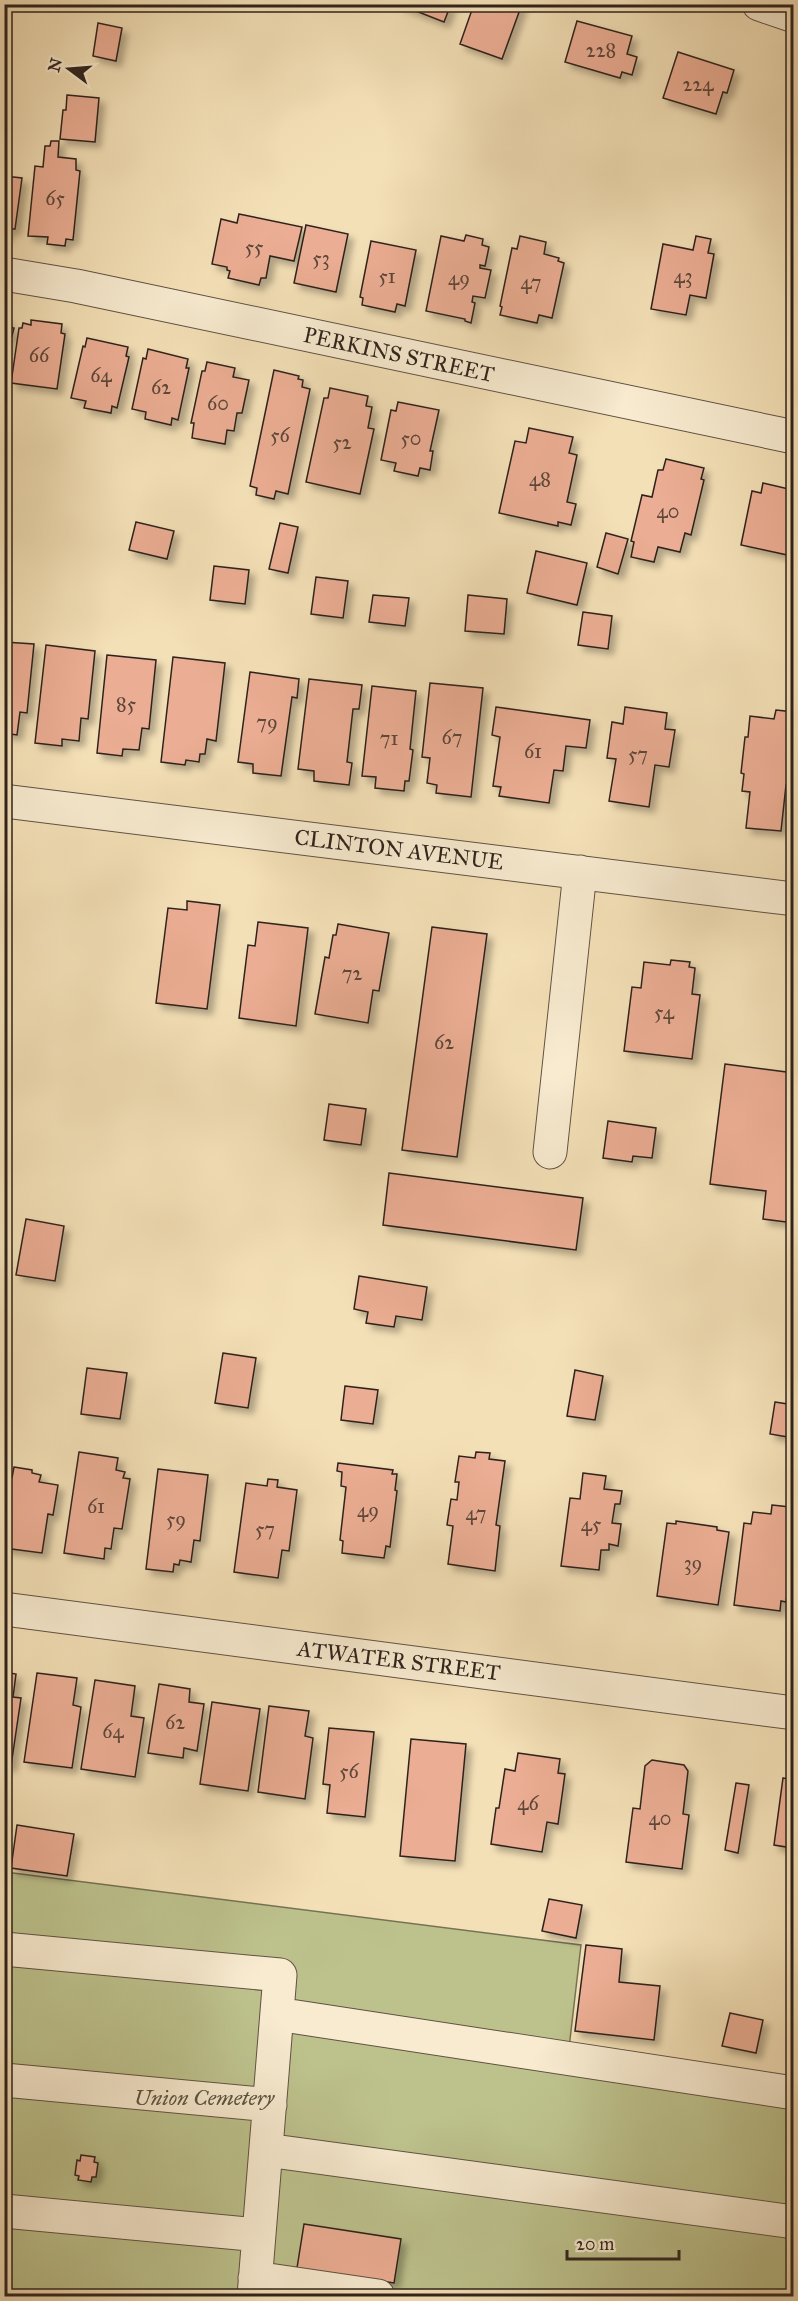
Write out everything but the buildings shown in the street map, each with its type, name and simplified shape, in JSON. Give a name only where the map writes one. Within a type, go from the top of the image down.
[{"type":"street","points":[[759,4],[794,16]]},
{"type":"street","name":"PERKINS STREET","points":[[4,274],[88,288],[794,437]]},
{"type":"street","name":"CLINTON AVENUE","points":[[4,801],[794,899]]},
{"type":"street","points":[[550,1152],[580,872]]},
{"type":"street","name":"ATWATER STREET","points":[[4,1609],[794,1713]]},
{"type":"street","points":[[4,1949],[280,1974],[255,2287],[378,2296]]},
{"type":"street","points":[[278,2014],[794,2093]]},
{"type":"street","points":[[4,2080],[270,2105]]},
{"type":"street","points":[[266,2150],[794,2222]]},
{"type":"street","points":[[4,2211],[259,2235]]},
{"type":"green space","name":"Union Cemetery","points":[[5,1872],[581,1945],[569,2048],[793,2077],[793,2296],[5,2296]]}]
